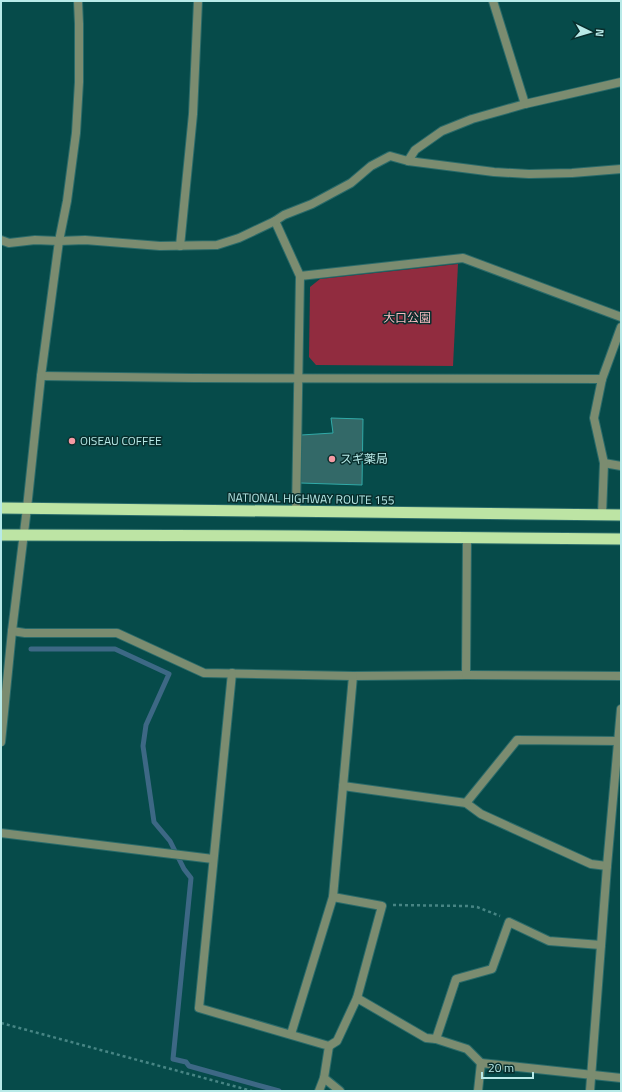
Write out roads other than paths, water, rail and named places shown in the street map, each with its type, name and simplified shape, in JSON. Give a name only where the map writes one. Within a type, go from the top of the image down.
[{"type":"highway","name":"NATIONAL HIGHWAY ROUTE 155","points":[[1,508],[621,515]]},
{"type":"highway","points":[[1,535],[621,539]]},
{"type":"street","points":[[1,742],[41,376],[59,241],[67,201],[76,133],[79,82],[78,1]]},
{"type":"street","points":[[180,246],[193,114],[198,1]]},
{"type":"street","points":[[493,1],[525,104]]},
{"type":"street","points":[[408,161],[415,150],[442,131],[525,104],[621,82]]},
{"type":"street","points":[[1,240],[9,243],[35,240],[85,240],[160,246],[217,245],[239,238],[275,221],[284,215],[312,204],[351,183],[371,166],[390,156],[408,161],[494,172],[529,174],[572,173],[621,169]]},
{"type":"street","points":[[275,221],[300,276],[296,512]]},
{"type":"street","points":[[300,276],[463,258],[621,317]]},
{"type":"street","points":[[602,515],[604,463],[594,418],[602,379],[621,326]]},
{"type":"street","points":[[41,376],[602,379]]},
{"type":"street","points":[[604,463],[621,466]]},
{"type":"street","points":[[466,675],[467,538]]},
{"type":"street","points":[[12,631],[25,633],[117,634],[204,673],[353,676],[621,676]]},
{"type":"street","points":[[232,673],[199,1008],[329,1046]]},
{"type":"street","points":[[291,1034],[333,897],[353,676]]},
{"type":"street","points":[[590,1091],[607,866],[621,710]]},
{"type":"street","points":[[466,803],[516,740],[618,741]]},
{"type":"street","points":[[343,786],[466,803],[481,814],[584,861],[591,864],[607,866]]},
{"type":"street","points":[[1,833],[213,859]]},
{"type":"street","points":[[320,1091],[324,1078],[329,1046],[337,1041],[357,998],[382,906],[333,897]]},
{"type":"street","points":[[436,1039],[456,979],[492,969],[510,922],[549,941],[601,945]]},
{"type":"street","points":[[357,998],[426,1038],[436,1039],[468,1049],[481,1063],[621,1078]]},
{"type":"street","points":[[478,1091],[481,1063]]},
{"type":"street","points":[[324,1078],[340,1091]]},
{"type":"waterway","points":[[31,649],[115,649],[169,674],[146,725],[143,746],[154,822],[170,841],[184,869],[191,878],[173,1059],[186,1062],[189,1066],[279,1091]]},
{"type":"place","name":"OISEAU COFFEE","points":[[72,441]]},
{"type":"place","name":"スギ薬局","points":[[332,459]]},
{"type":"park label","name":"大口公園","points":[[407,318]]}]
